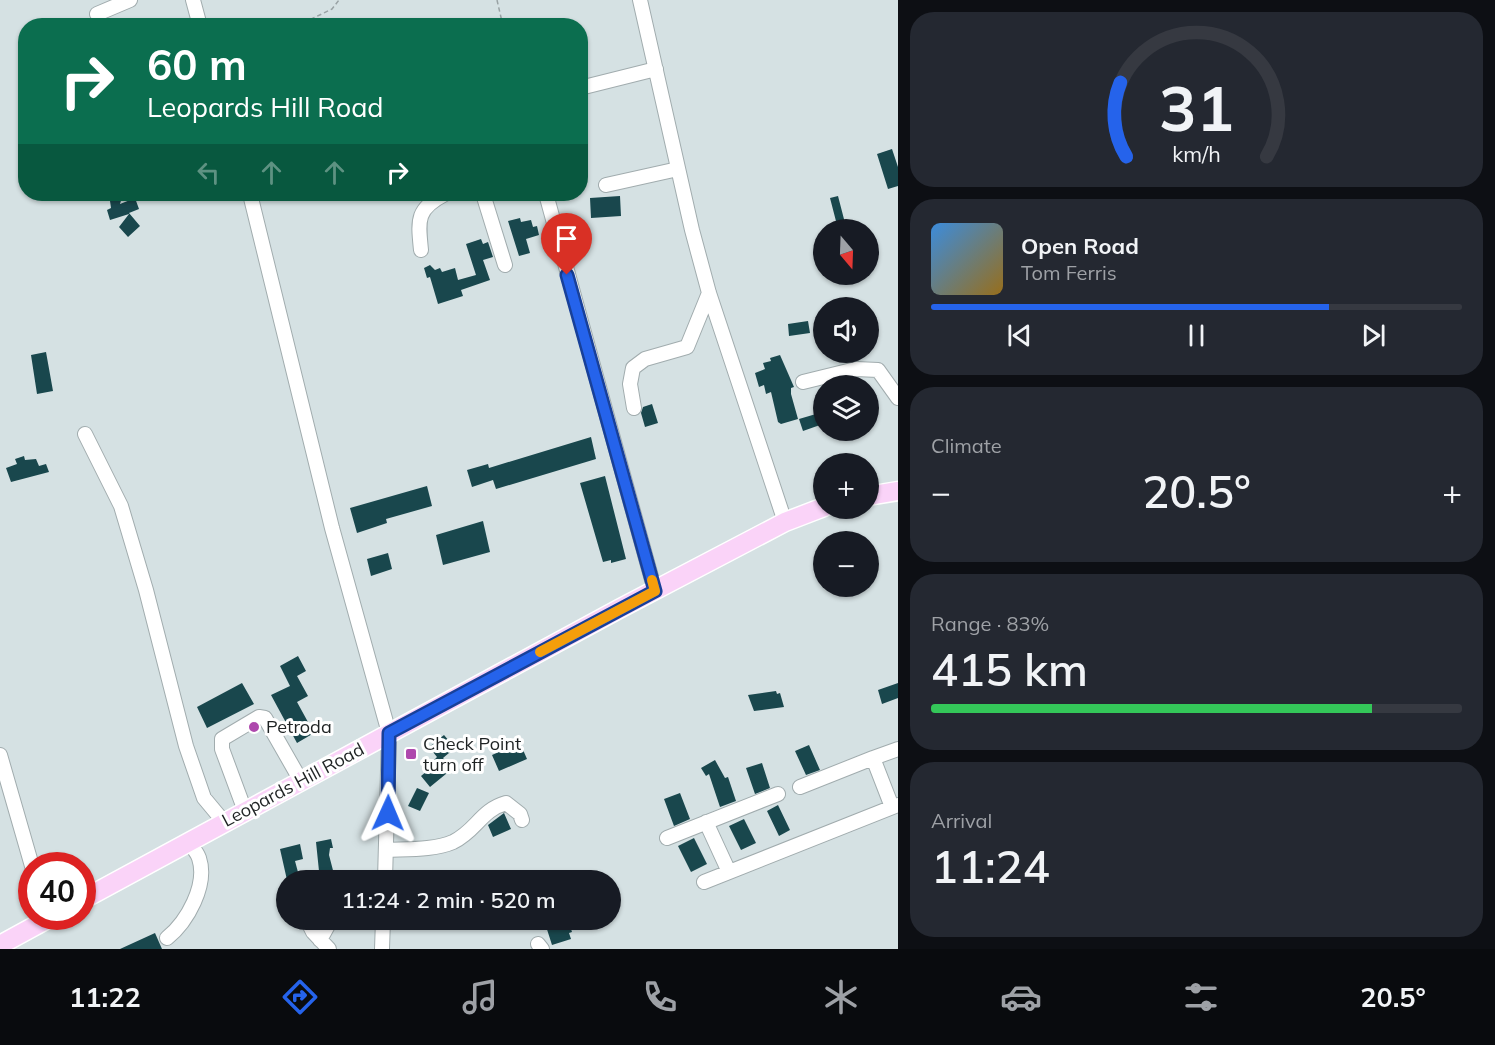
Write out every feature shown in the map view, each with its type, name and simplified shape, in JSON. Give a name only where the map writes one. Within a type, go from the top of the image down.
[{"type":"main road","points":[[879,494],[898,491]]},
{"type":"main road","name":"Leopards Hill Road","points":[[96,892],[655,591],[785,522],[813,511]]},
{"type":"main road","points":[[0,945],[27,930]]},
{"type":"street","points":[[97,14],[130,0]]},
{"type":"street","points":[[193,0],[198,18]]},
{"type":"street","points":[[640,0],[678,170],[709,293],[785,522]]},
{"type":"street","points":[[588,86],[656,69]]},
{"type":"street","points":[[606,185],[678,170]]},
{"type":"street","points":[[252,201],[332,528],[389,733],[386,870]]},
{"type":"street","points":[[421,250],[418,224],[430,201]]},
{"type":"street","points":[[485,201],[505,265]]},
{"type":"street","points":[[548,201],[655,591]]},
{"type":"street","points":[[634,408],[630,384],[633,368],[645,359],[687,347],[709,293]]},
{"type":"street","points":[[803,382],[856,369],[878,370],[898,398]]},
{"type":"street","points":[[85,434],[121,506],[152,610],[186,746],[204,798],[224,822]]},
{"type":"street","points":[[245,811],[222,749],[222,739],[227,733],[259,717],[265,718],[301,781]]},
{"type":"street","points":[[800,788],[898,749]]},
{"type":"street","points":[[0,755],[28,852]]},
{"type":"street","points":[[704,882],[895,806],[873,758]]},
{"type":"street","points":[[667,838],[778,794]]},
{"type":"street","points":[[0,796],[14,801]]},
{"type":"street","points":[[387,850],[452,842],[470,830],[490,807],[506,803],[520,814],[522,820]]},
{"type":"street","points":[[706,822],[729,872]]},
{"type":"street","points":[[167,938],[180,927],[191,910],[196,894],[201,866],[198,855],[188,842]]},
{"type":"street","points":[[314,930],[324,945]]},
{"type":"street","points":[[324,945],[329,930]]},
{"type":"street","points":[[382,949],[383,930]]},
{"type":"path","points":[[313,18],[332,9],[339,0]]},
{"type":"path","points":[[497,0],[501,18]]},
{"type":"building","points":[[892,149],[898,167],[898,186],[888,189],[877,154]]},
{"type":"building","points":[[620,196],[621,216],[591,218],[590,198]]},
{"type":"building","points":[[838,196],[844,219],[835,219],[830,198]]},
{"type":"building","points":[[110,201],[121,201],[120,204],[136,201],[139,209],[129,213],[140,226],[128,237],[119,227],[129,214],[110,220],[107,210],[111,208]]},
{"type":"building","points":[[520,218],[521,222],[531,220],[533,227],[537,226],[539,235],[526,239],[530,253],[519,256],[508,221]]},
{"type":"building","points":[[481,239],[483,244],[488,242],[493,257],[483,260],[490,280],[461,290],[463,296],[438,304],[430,277],[427,278],[424,268],[430,265],[435,270],[440,268],[442,272],[455,268],[458,280],[476,275],[466,244]]},
{"type":"building","points":[[808,321],[810,333],[789,336],[788,324]]},
{"type":"building","points":[[46,352],[53,391],[37,394],[31,355]]},
{"type":"building","points":[[780,355],[794,387],[791,388],[791,394],[798,419],[781,424],[778,422],[771,392],[766,394],[764,385],[759,387],[755,373],[765,369],[763,363]]},
{"type":"building","points":[[652,404],[658,423],[645,427],[641,413],[643,407]]},
{"type":"building","points":[[813,415],[813,427],[803,431],[799,419]]},
{"type":"building","points":[[591,437],[596,459],[496,489],[493,480],[472,487],[467,470],[488,464],[489,468]]},
{"type":"building","points":[[24,456],[25,460],[36,459],[39,466],[46,464],[49,472],[11,482],[6,468],[17,464],[15,459]]},
{"type":"building","points":[[605,476],[626,559],[611,563],[611,560],[603,562],[580,483]]},
{"type":"building","points":[[427,486],[432,506],[386,519],[387,523],[357,533],[350,508]]},
{"type":"building","points":[[483,521],[490,552],[443,565],[436,535]]},
{"type":"building","points":[[388,553],[392,569],[371,576],[367,559]]},
{"type":"building","points":[[298,656],[306,671],[297,676],[308,696],[297,702],[314,733],[297,743],[271,695],[290,686],[280,666]]},
{"type":"building","points":[[242,683],[254,704],[207,728],[197,707]]},
{"type":"building","points":[[898,683],[898,698],[882,704],[878,690]]},
{"type":"building","points":[[776,691],[777,694],[780,693],[784,707],[754,711],[748,695]]},
{"type":"building","points":[[444,735],[455,748],[443,758],[452,769],[430,787],[421,776],[437,763],[434,760],[437,757],[429,747]]},
{"type":"building","points":[[520,743],[527,759],[499,771],[492,755]]},
{"type":"building","points":[[809,745],[820,770],[806,775],[795,751]]},
{"type":"building","points":[[715,760],[725,778],[728,777],[736,801],[720,807],[709,774],[706,776],[701,768]]},
{"type":"building","points":[[762,763],[770,788],[755,794],[746,768]]},
{"type":"building","points":[[417,788],[429,793],[420,811],[408,806]]},
{"type":"building","points":[[680,793],[690,819],[674,826],[664,799]]},
{"type":"building","points":[[778,805],[790,830],[779,836],[767,811]]},
{"type":"building","points":[[504,813],[511,829],[493,837],[488,825]]},
{"type":"building","points":[[744,819],[756,843],[741,850],[729,826]]},
{"type":"building","points":[[694,838],[707,864],[691,872],[678,846]]},
{"type":"building","points":[[331,839],[333,848],[330,848],[329,855],[333,870],[319,870],[316,842]]},
{"type":"building","points":[[300,844],[303,859],[295,861],[297,870],[285,870],[280,849]]},
{"type":"building","points":[[547,930],[571,930],[569,933],[571,939],[552,945]]},
{"type":"building","points":[[155,933],[162,949],[120,949]]},
{"type":"slow traffic","points":[[540,652],[655,591],[652,580]]},
{"type":"place","name":"Petroda","points":[[254,727]]},
{"type":"place","name":"Check Point turn off","points":[[411,754]]},
{"type":"route","points":[[388,813],[389,733],[655,591],[567,275]]}]
